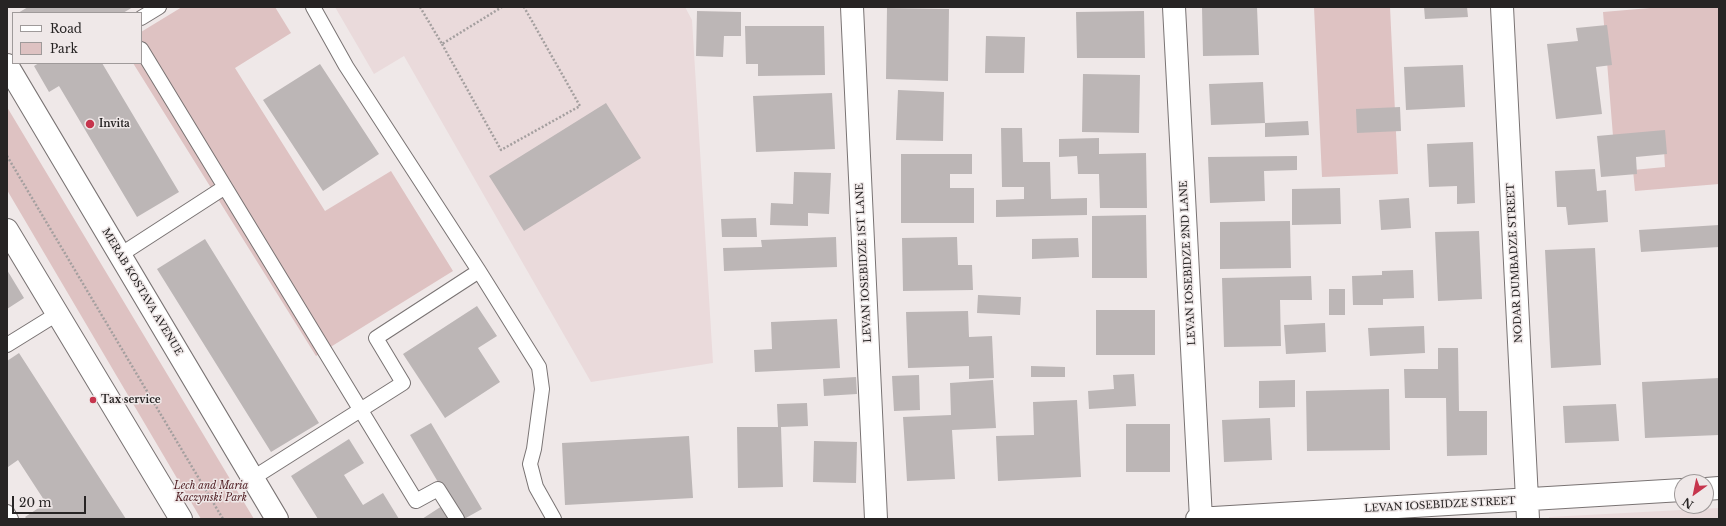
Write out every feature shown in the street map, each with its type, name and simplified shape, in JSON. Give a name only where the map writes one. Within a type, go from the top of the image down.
[{"type":"street","name":"LEVAN IOSEBIDZE 1ST LANE","points":[[852,7],[876,519]]},
{"type":"street","name":"LEVAN IOSEBIDZE 2ND LANE","points":[[1174,7],[1201,519]]},
{"type":"street","name":"NODAR DUMBADZE STREET","points":[[1502,7],[1528,509]]},
{"type":"street","name":"MERAB KOSTAVA AVENUE","points":[[7,65],[277,519]]},
{"type":"street","points":[[7,230],[181,519]]},
{"type":"street","name":"LEVAN IOSEBIDZE STREET","points":[[1198,519],[1528,509],[1674,491]]},
{"type":"lane","points":[[142,17],[159,7]]},
{"type":"lane","points":[[313,7],[346,66],[480,271],[539,367],[542,389],[534,449],[530,464],[536,487],[554,519]]},
{"type":"lane","points":[[142,51],[416,500],[438,488],[457,519]]},
{"type":"lane","points":[[120,255],[224,186]]},
{"type":"lane","points":[[253,478],[403,383],[376,338],[480,271]]},
{"type":"lane","points":[[7,345],[57,314]]},
{"type":"lane","points":[[7,512],[11,519]]},
{"type":"path","points":[[420,7],[502,150],[580,106],[524,7]]},
{"type":"path","points":[[442,44],[502,7]]},
{"type":"path","points":[[7,156],[223,519]]},
{"type":"shaded area","points":[[335,7],[685,7],[692,20],[713,363],[591,382],[404,56],[374,74]]},
{"type":"shaded area","points":[[1714,508],[1719,508],[1719,519],[1549,519],[1549,517],[1674,510],[1674,514],[1714,514]]},
{"type":"green space","points":[[182,7],[275,7],[291,33],[235,68],[325,211],[391,171],[453,271],[316,356],[134,64],[142,64],[142,31]]},
{"type":"green space","points":[[1314,7],[1390,7],[1398,174],[1322,177]]},
{"type":"green space","points":[[1662,7],[1719,7],[1719,184],[1635,191],[1633,170],[1665,167],[1663,133],[1613,136],[1603,12]]},
{"type":"green space","name":"Lech and Maria Kaczynski Park","points":[[7,107],[254,519],[201,519],[7,190]]},
{"type":"building","points":[[28,7],[133,7],[125,12],[20,12]]},
{"type":"building","points":[[1202,7],[1257,7],[1259,55],[1203,56]]},
{"type":"building","points":[[1424,7],[1467,7],[1468,17],[1425,19]]},
{"type":"building","points":[[887,8],[949,9],[948,81],[886,79]]},
{"type":"building","points":[[697,11],[741,12],[741,36],[724,36],[723,57],[696,56]]},
{"type":"building","points":[[1144,11],[1145,58],[1077,58],[1076,12]]},
{"type":"building","points":[[1607,25],[1612,65],[1596,67],[1602,114],[1556,119],[1547,44],[1578,41],[1576,28]]},
{"type":"building","points":[[745,26],[824,26],[825,75],[758,76],[758,64],[746,64]]},
{"type":"building","points":[[986,36],[1025,37],[1024,73],[985,73]]},
{"type":"building","points":[[37,64],[103,64],[179,192],[137,217],[59,86],[49,92],[34,66]]},
{"type":"building","points":[[320,64],[379,154],[323,191],[263,100]]},
{"type":"building","points":[[1463,65],[1465,107],[1406,110],[1404,67]]},
{"type":"building","points":[[1083,74],[1140,75],[1139,133],[1082,132]]},
{"type":"building","points":[[1263,82],[1265,123],[1211,125],[1209,84]]},
{"type":"building","points":[[898,90],[944,92],[943,141],[896,140]]},
{"type":"building","points":[[832,93],[835,149],[756,152],[753,96]]},
{"type":"building","points":[[606,103],[641,158],[524,231],[489,176]]},
{"type":"building","points":[[1400,107],[1401,131],[1357,133],[1356,109]]},
{"type":"building","points":[[1308,121],[1309,135],[1265,137],[1265,123]]},
{"type":"building","points":[[1001,128],[1022,128],[1023,162],[1050,162],[1051,199],[1087,198],[1087,215],[996,217],[996,200],[1024,199],[1024,187],[1002,187]]},
{"type":"building","points":[[1665,130],[1667,154],[1636,157],[1637,174],[1601,177],[1597,136]]},
{"type":"building","points":[[1099,138],[1099,154],[1146,153],[1147,208],[1100,208],[1099,174],[1078,174],[1077,156],[1059,157],[1059,139]]},
{"type":"building","points":[[1473,142],[1475,203],[1457,204],[1457,186],[1429,187],[1427,144]]},
{"type":"building","points":[[901,154],[972,154],[972,174],[950,174],[950,188],[974,188],[974,223],[901,223]]},
{"type":"building","points":[[1297,156],[1297,170],[1264,171],[1265,201],[1210,203],[1208,157]]},
{"type":"building","points":[[1595,169],[1597,191],[1606,190],[1608,222],[1568,225],[1566,207],[1557,207],[1555,171]]},
{"type":"building","points":[[794,172],[831,173],[829,214],[808,213],[808,226],[770,225],[771,203],[793,204]]},
{"type":"building","points":[[1340,188],[1341,224],[1292,225],[1292,189]]},
{"type":"building","points":[[1409,198],[1411,228],[1381,230],[1379,200]]},
{"type":"building","points":[[1146,215],[1147,278],[1092,278],[1092,216]]},
{"type":"building","points":[[756,218],[757,237],[722,237],[721,219]]},
{"type":"building","points":[[1290,221],[1291,268],[1220,269],[1220,222]]},
{"type":"building","points":[[1719,225],[1719,247],[1641,252],[1639,230]]},
{"type":"building","points":[[1479,231],[1482,299],[1438,301],[1435,232]]},
{"type":"building","points":[[836,237],[837,267],[724,271],[723,248],[762,247],[761,240]]},
{"type":"building","points":[[957,237],[958,265],[972,265],[973,290],[903,291],[902,238]]},
{"type":"building","points":[[1078,238],[1079,257],[1032,259],[1032,239]]},
{"type":"building","points":[[205,239],[319,423],[271,452],[157,269]]},
{"type":"building","points":[[1595,248],[1601,365],[1551,368],[1545,250]]},
{"type":"building","points":[[7,270],[24,298],[7,309]]},
{"type":"building","points":[[1413,270],[1414,298],[1383,299],[1383,305],[1353,305],[1352,276],[1382,275],[1382,271]]},
{"type":"building","points":[[1311,276],[1312,300],[1280,300],[1281,346],[1224,347],[1222,278]]},
{"type":"building","points":[[1329,289],[1345,289],[1345,315],[1329,315]]},
{"type":"building","points":[[978,295],[1021,297],[1020,315],[977,313]]},
{"type":"building","points":[[477,306],[497,336],[478,348],[500,382],[445,418],[403,354]]},
{"type":"building","points":[[1096,310],[1155,310],[1155,355],[1096,355]]},
{"type":"building","points":[[968,311],[969,337],[992,336],[994,378],[969,379],[969,366],[908,368],[906,312]]},
{"type":"building","points":[[837,319],[840,368],[755,372],[754,350],[772,349],[771,322]]},
{"type":"building","points":[[1325,323],[1326,352],[1286,354],[1284,325]]},
{"type":"building","points":[[1424,326],[1425,353],[1370,356],[1368,328]]},
{"type":"building","points":[[1438,348],[1458,348],[1459,411],[1487,411],[1487,455],[1447,456],[1446,398],[1405,398],[1404,369],[1438,369]]},
{"type":"building","points":[[19,353],[126,519],[27,519],[25,517],[46,503],[18,460],[8,467],[7,466],[7,361]]},
{"type":"building","points":[[1031,366],[1065,367],[1065,377],[1031,377]]},
{"type":"building","points":[[1134,374],[1136,406],[1089,409],[1088,391],[1114,389],[1113,375]]},
{"type":"building","points":[[919,375],[920,410],[894,411],[892,376]]},
{"type":"building","points":[[856,377],[857,394],[824,396],[823,379]]},
{"type":"building","points":[[1719,378],[1719,435],[1645,438],[1642,382]]},
{"type":"building","points":[[993,380],[996,428],[952,430],[955,479],[907,481],[903,417],[951,415],[950,383]]},
{"type":"building","points":[[1295,380],[1295,407],[1259,408],[1259,381]]},
{"type":"building","points":[[1389,389],[1390,450],[1307,451],[1306,391]]},
{"type":"building","points":[[1077,400],[1081,477],[998,481],[996,436],[1034,435],[1033,402]]},
{"type":"building","points":[[807,403],[808,426],[781,427],[783,487],[738,488],[737,427],[778,427],[777,404]]},
{"type":"building","points":[[1616,404],[1619,441],[1565,443],[1563,406]]},
{"type":"building","points":[[1270,418],[1272,460],[1224,462],[1222,420]]},
{"type":"building","points":[[431,423],[482,509],[464,519],[460,519],[410,435]]},
{"type":"building","points":[[1126,424],[1170,424],[1170,472],[1126,472]]},
{"type":"building","points":[[689,436],[693,498],[565,505],[562,443]]},
{"type":"building","points":[[349,439],[364,463],[344,475],[363,505],[383,493],[399,519],[318,519],[291,476]]},
{"type":"building","points":[[814,441],[857,442],[856,483],[813,482]]},
{"type":"building","points":[[442,506],[451,519],[422,519]]},
{"type":"place","name":"Invita","points":[[90,124]]},
{"type":"place","name":"Tax service","points":[[93,400]]}]
